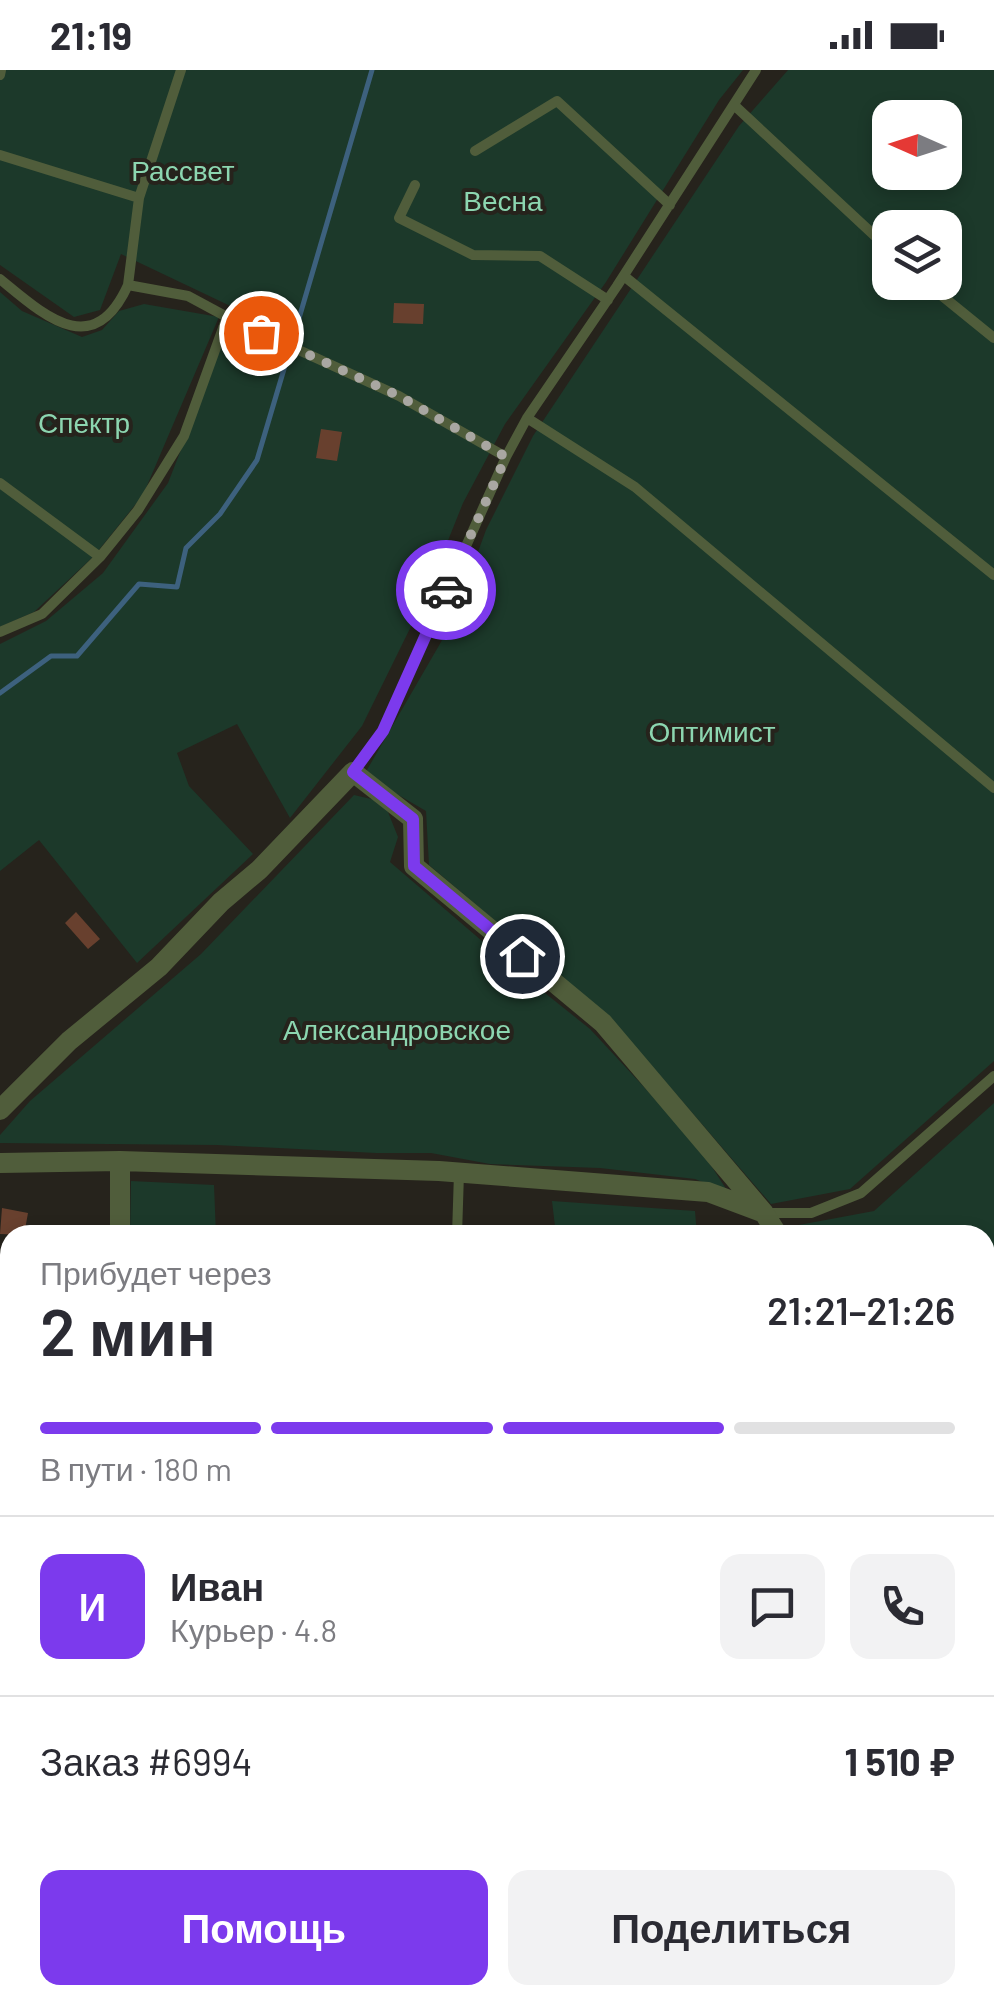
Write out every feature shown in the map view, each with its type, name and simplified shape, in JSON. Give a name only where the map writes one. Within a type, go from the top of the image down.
[{"type":"street","points":[[0,1110],[69,1041],[159,967],[353,772],[413,819],[414,866],[603,1023],[772,1225]]},
{"type":"street","points":[[0,1163],[120,1161],[459,1172],[708,1192],[764,1213]]},
{"type":"street","points":[[120,1161],[120,1225]]},
{"type":"lane","points":[[0,279],[48,318],[74,326],[92,324],[116,310],[128,285],[139,198],[181,70]]},
{"type":"lane","points":[[353,772],[383,731],[527,418],[756,70]]},
{"type":"lane","points":[[475,151],[557,101],[670,205]]},
{"type":"lane","points":[[734,106],[872,233]]},
{"type":"lane","points":[[0,155],[139,198]]},
{"type":"lane","points":[[415,185],[399,218],[473,255],[540,256],[608,300]]},
{"type":"lane","points":[[624,276],[994,574]]},
{"type":"lane","points":[[128,285],[188,296],[399,396],[506,457]]},
{"type":"lane","points":[[947,300],[994,338]]},
{"type":"lane","points":[[0,632],[42,614],[100,557],[138,510],[184,436],[226,317]]},
{"type":"lane","points":[[527,418],[635,488],[994,788]]},
{"type":"lane","points":[[0,483],[100,557]]},
{"type":"lane","points":[[764,1213],[811,1214],[861,1193],[994,1076]]},
{"type":"lane","points":[[457,1225],[459,1172]]},
{"type":"green space","points":[[0,70],[743,70],[719,100],[606,282],[505,424],[463,503],[425,598],[362,726],[290,818],[237,724],[177,753],[189,786],[253,854],[137,963],[39,840],[0,871],[0,644],[46,621],[103,573],[168,483],[230,324],[243,327],[245,313],[121,254],[100,310],[74,317],[0,265]]},
{"type":"green space","name":"Оптимист","points":[[788,70],[994,70],[994,1061],[850,1189],[771,1204],[612,1020],[429,865],[426,811],[364,775],[452,623],[486,530],[533,436],[739,126]]},
{"type":"green space","name":"Спектр","points":[[0,292],[22,311],[82,337],[102,330],[119,311],[144,304],[219,317],[143,495],[94,556],[34,612],[0,627]]},
{"type":"green space","name":"Александровское","points":[[354,795],[384,802],[398,837],[390,862],[590,1029],[698,1145],[728,1192],[695,1179],[600,1168],[490,1164],[431,1153],[217,1145],[0,1143],[0,1135],[30,1101],[201,954]]},
{"type":"green space","points":[[994,1103],[994,1225],[799,1225],[874,1211]]},
{"type":"green space","points":[[131,1181],[214,1185],[216,1225],[130,1225]]},
{"type":"green space","points":[[552,1201],[695,1211],[696,1225],[555,1225]]},
{"type":"building","points":[[394,303],[424,304],[423,324],[393,323]]},
{"type":"building","points":[[321,429],[342,432],[337,461],[316,458]]},
{"type":"building","points":[[76,912],[100,939],[88,949],[65,923]]},
{"type":"building","points":[[2,1208],[28,1213],[26,1225],[1,1225]]},
{"type":"waterway","points":[[295,332],[372,70]]},
{"type":"waterway","points":[[0,693],[51,656],[77,656],[139,584],[177,587],[186,548],[220,514],[257,460],[287,359]]},
{"type":"way so far","points":[[261,333],[399,396],[506,457],[446,590]]},
{"type":"route","points":[[446,590],[383,731],[353,772],[413,819],[414,866],[522,956]]},
{"type":"park label","name":"Рассвет","points":[[183,171]]},
{"type":"park label","name":"Весна","points":[[503,201]]}]
